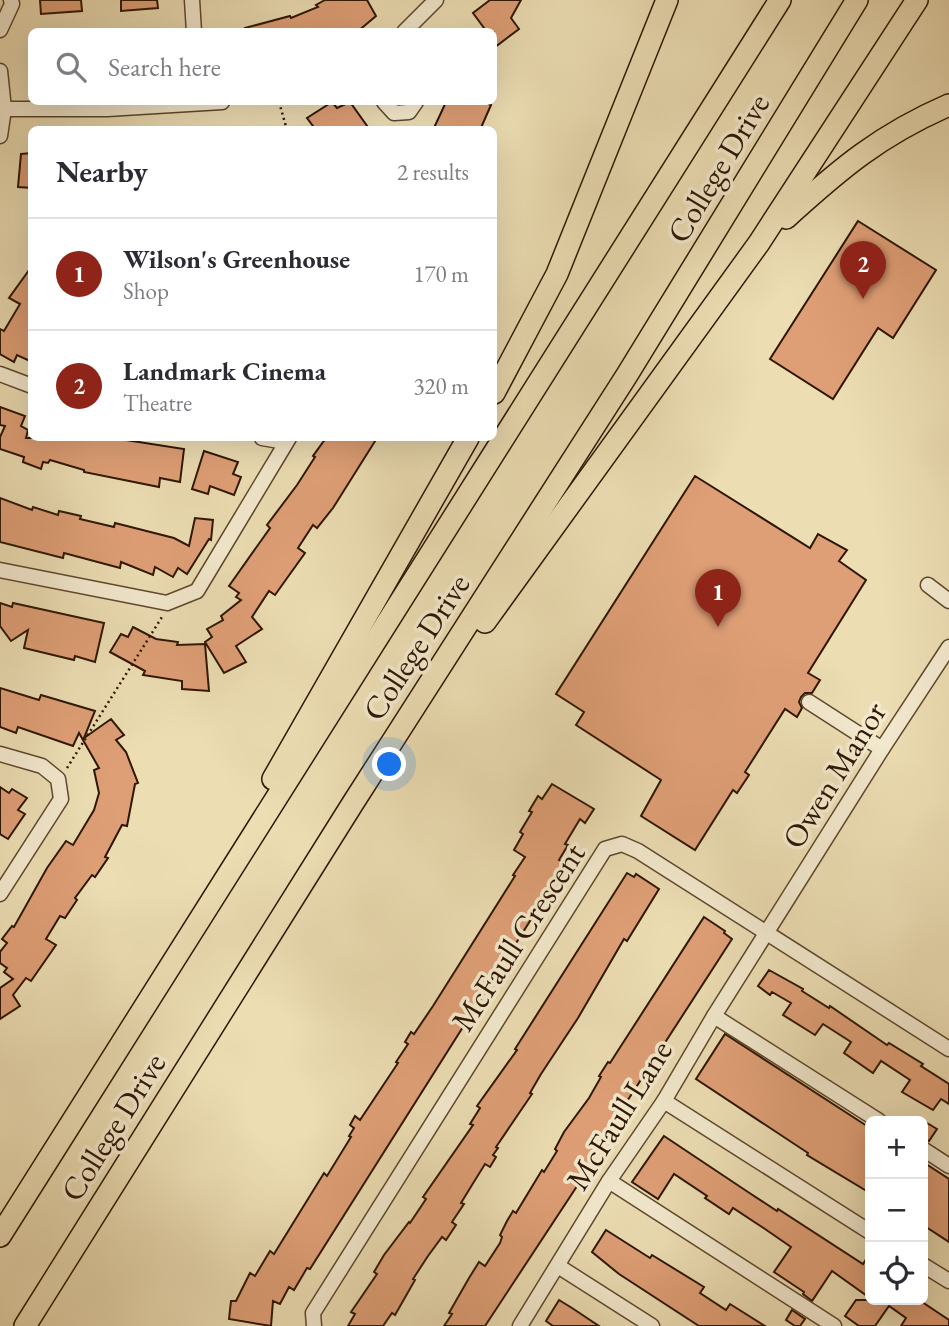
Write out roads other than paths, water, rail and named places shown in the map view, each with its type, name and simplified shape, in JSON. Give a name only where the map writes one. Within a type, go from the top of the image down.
[{"type":"highway","points":[[497,387],[557,274],[667,0]]},
{"type":"highway","name":"College Drive","points":[[0,1236],[780,0]]},
{"type":"highway","name":"College Drive","points":[[25,1326],[627,375],[857,0]]},
{"type":"highway","points":[[354,803],[759,243],[917,0]]},
{"type":"highway","points":[[759,243],[832,175],[866,149],[899,128],[949,105]]},
{"type":"highway","points":[[121,1045],[466,441]]},
{"type":"street","points":[[0,30],[12,4],[11,0]]},
{"type":"street","points":[[192,0],[194,28]]},
{"type":"street","points":[[408,28],[436,0]]},
{"type":"street","points":[[0,72],[4,109],[0,136]]},
{"type":"street","points":[[4,109],[107,109],[160,105]]},
{"type":"street","points":[[387,105],[394,113],[402,114],[409,112],[414,105]]},
{"type":"street","points":[[0,374],[28,384]]},
{"type":"street","points":[[0,570],[167,603],[197,591],[286,441]]},
{"type":"street","points":[[928,585],[949,601]]},
{"type":"street","name":"Owen Manor","points":[[766,933],[949,646]]},
{"type":"street","points":[[809,702],[882,749]]},
{"type":"street","points":[[0,754],[42,766],[58,779],[61,799],[0,894]]},
{"type":"street","name":"McFaull Crescent","points":[[314,1326],[313,1313],[605,849],[622,844],[638,851],[949,1049]]},
{"type":"street","name":"McFaull Lane","points":[[520,1326],[610,1181],[664,1101],[766,933]]},
{"type":"street","points":[[714,1016],[871,1116]]},
{"type":"street","points":[[664,1101],[865,1228]]},
{"type":"street","points":[[928,1152],[949,1166]]},
{"type":"street","points":[[610,1181],[835,1326]]},
{"type":"street","points":[[558,1266],[652,1326]]},
{"type":"street","points":[[928,1268],[949,1282]]},
{"type":"place","name":"Landmark Cinema","points":[[863,299]]},
{"type":"place","name":"Wilson's Greenhouse","points":[[718,627]]}]
